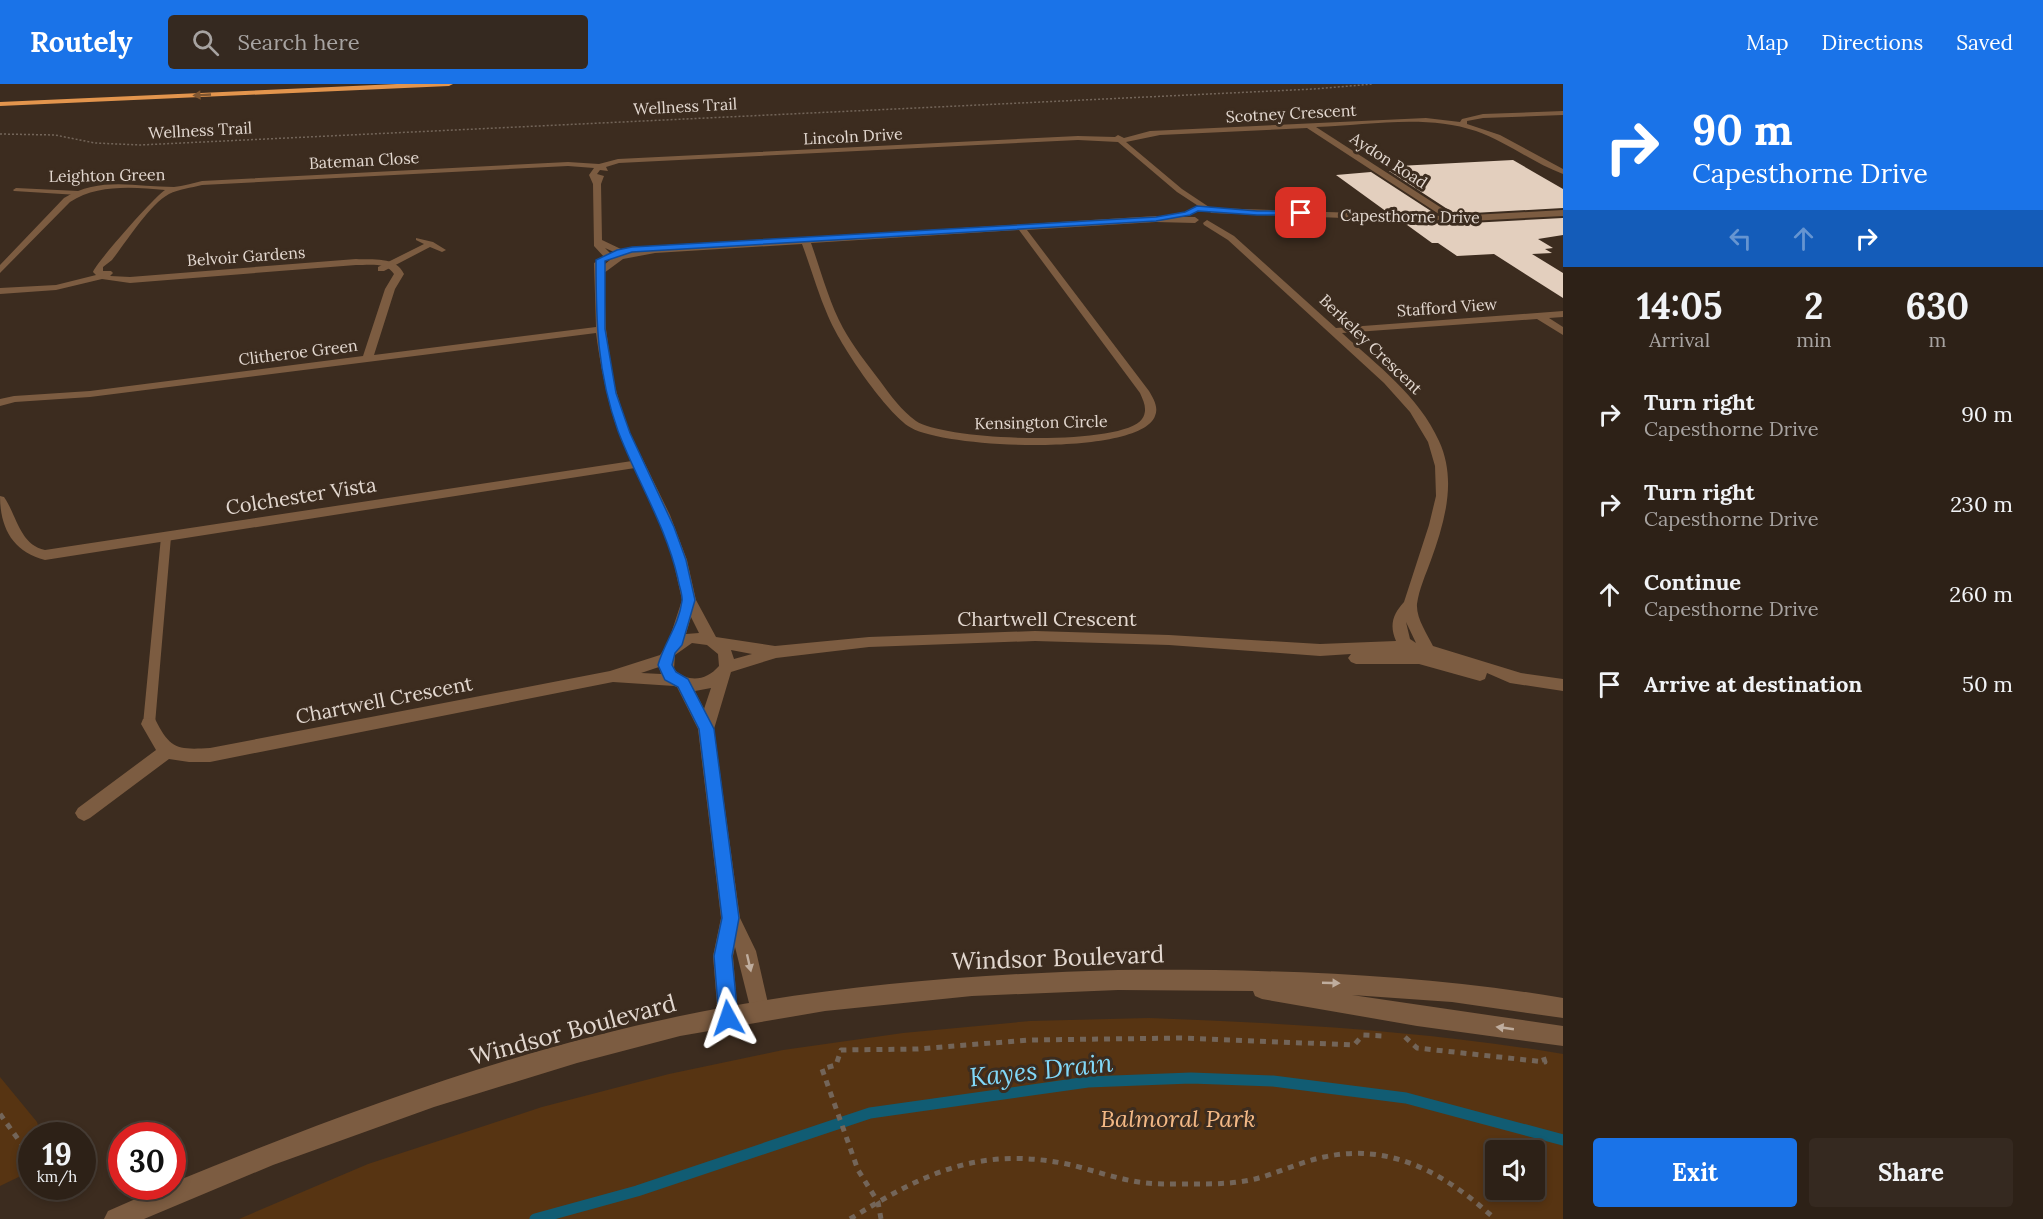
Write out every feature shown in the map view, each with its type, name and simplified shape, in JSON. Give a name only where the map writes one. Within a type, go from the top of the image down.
[{"type":"highway","points":[[0,104],[449,84]]},
{"type":"street","points":[[1467,122],[1496,116],[1563,112]]},
{"type":"street","name":"Scotney Crescent","points":[[1121,139],[1158,133],[1426,120],[1467,122],[1563,172]]},
{"type":"street","name":"Aydon Road","points":[[1309,126],[1452,219]]},
{"type":"street","name":"Lincoln Drive","points":[[600,168],[629,161],[1078,138],[1121,139]]},
{"type":"street","points":[[1121,139],[1187,198],[1210,210]]},
{"type":"street","name":"Bateman Close","points":[[175,189],[202,183],[556,165],[600,168]]},
{"type":"street","points":[[600,168],[597,184],[598,241],[601,251],[608,256]]},
{"type":"street","name":"Leighton Green","points":[[78,193],[143,187],[175,189]]},
{"type":"street","name":"Leighton Green","points":[[104,274],[97,269],[109,258],[152,205],[165,193],[175,189]]},
{"type":"street","points":[[0,270],[67,200],[78,193]]},
{"type":"street","points":[[1187,198],[1188,212],[1195,220]]},
{"type":"street","name":"Capesthorne Drive","points":[[1188,212],[1210,210],[1452,219],[1563,213]]},
{"type":"street","name":"Berkeley Crescent","points":[[1210,210],[1222,215],[1222,220],[1231,238]]},
{"type":"street","points":[[1156,219],[1188,212]]},
{"type":"street","name":"Capesthorne Drive","points":[[1207,223],[1257,213]]},
{"type":"street","points":[[706,729],[725,671],[727,653],[713,640],[689,600],[672,539],[615,407],[608,380],[601,329],[599,264],[601,260],[608,256],[655,250],[1021,227],[1156,219],[1195,220],[1207,223]]},
{"type":"street","name":"Berkeley Crescent","points":[[1207,223],[1231,238],[1406,399],[1436,445],[1441,468],[1442,494],[1437,523],[1410,604],[1401,615],[1400,626],[1404,646]]},
{"type":"street","name":"Kensington Circle","points":[[806,241],[839,330],[895,407],[919,429],[945,438],[1090,439],[1112,437],[1141,426],[1151,406],[1145,393],[1021,227]]},
{"type":"street","points":[[598,241],[620,255]]},
{"type":"street","points":[[601,271],[620,255]]},
{"type":"street","name":"Belvoir Gardens","points":[[0,291],[82,284],[104,274],[118,280],[336,265],[385,267]]},
{"type":"street","points":[[368,358],[390,290],[385,267]]},
{"type":"street","name":"Stafford View","points":[[1333,331],[1563,314]]},
{"type":"street","points":[[1539,316],[1563,332]]},
{"type":"street","name":"Clitheroe Green","points":[[0,403],[14,399],[90,394],[601,329]]},
{"type":"street","name":"Colchester Vista","points":[[0,501],[10,515],[21,546],[34,554],[67,553],[639,464]]},
{"type":"street","points":[[689,600],[675,645],[666,658],[667,670],[680,682],[706,729],[730,918],[723,956],[728,1018]]},
{"type":"street","points":[[1410,604],[1423,653]]},
{"type":"street","name":"Chartwell Crescent","points":[[725,671],[775,652],[869,642],[1035,636],[1169,640],[1320,650],[1404,646],[1482,675],[1563,685]]},
{"type":"street","points":[[675,645],[692,638],[713,640]]},
{"type":"street","name":"Chartwell Crescent","points":[[713,640],[775,652]]},
{"type":"street","name":"Chartwell Crescent","points":[[1320,650],[1353,658],[1423,653]]},
{"type":"street","name":"Chartwell Crescent","points":[[167,751],[185,757],[210,755],[610,677],[666,658]]},
{"type":"street","points":[[680,682],[701,684],[717,678],[725,671]]},
{"type":"street","name":"Chartwell Crescent","points":[[610,677],[680,682]]},
{"type":"street","points":[[84,813],[167,751],[155,741],[149,724]]},
{"type":"street","points":[[730,918],[746,951],[760,1012]]},
{"type":"street","name":"Windsor Boulevard","points":[[116,1219],[288,1147],[410,1103],[602,1045],[679,1026],[760,1012],[951,987],[1124,978],[1383,985],[1524,1001],[1563,1008]]},
{"type":"street","name":"Windsor Boulevard","points":[[1209,979],[1417,1016],[1563,1036]]},
{"type":"lane","name":"Leighton Green","points":[[16,190],[78,193]]},
{"type":"lane","points":[[418,239],[442,250]]},
{"type":"lane","points":[[385,267],[430,244]]},
{"type":"lane","points":[[149,724],[165,537]]},
{"type":"path","name":"Wellness Trail","points":[[0,134],[55,135],[95,143],[140,146],[1373,84]]},
{"type":"path","points":[[881,1219],[878,1202],[858,1170],[822,1069],[836,1065],[841,1050],[917,1048],[1029,1040],[1182,1038],[1354,1046],[1363,1035],[1405,1037],[1417,1048],[1545,1062],[1536,1033]]},
{"type":"path","points":[[0,1114],[18,1139]]},
{"type":"path","points":[[850,1219],[911,1183],[940,1171],[975,1162],[1013,1159],[1054,1162],[1145,1183],[1215,1185],[1237,1184],[1324,1157],[1355,1152],[1399,1160],[1431,1171],[1469,1194],[1495,1219]]},
{"type":"green space","name":"Balmoral Park","points":[[1149,1018],[1253,1022],[1408,1034],[1563,1054],[1563,1219],[239,1219],[368,1164],[542,1107],[669,1074],[783,1050],[903,1033],[1030,1021]]},
{"type":"green space","points":[[0,1077],[37,1122],[18,1122],[18,1177],[0,1186]]},
{"type":"building","points":[[1513,160],[1563,189],[1563,208],[1455,214],[1389,171],[1402,170],[1398,166]]},
{"type":"building","points":[[1371,172],[1434,213],[1387,212],[1336,175]]},
{"type":"building","points":[[1563,218],[1563,235],[1538,239],[1553,248],[1545,249],[1552,253],[1532,254],[1563,273],[1563,298],[1494,254],[1457,256],[1438,243],[1432,243],[1403,222],[1452,224]]},
{"type":"waterway","name":"Kayes Drain","points":[[535,1219],[637,1191],[870,1113],[1088,1082],[1191,1078],[1273,1081],[1406,1098],[1563,1140]]},
{"type":"route","points":[[728,1018],[723,956],[730,918],[706,729],[683,683],[670,676],[665,665],[669,651],[675,645],[689,600],[680,560],[664,515],[624,433],[611,393],[601,329],[599,264],[601,260],[620,252],[643,249],[1156,219],[1187,214],[1189,210],[1197,209],[1301,213]]}]
